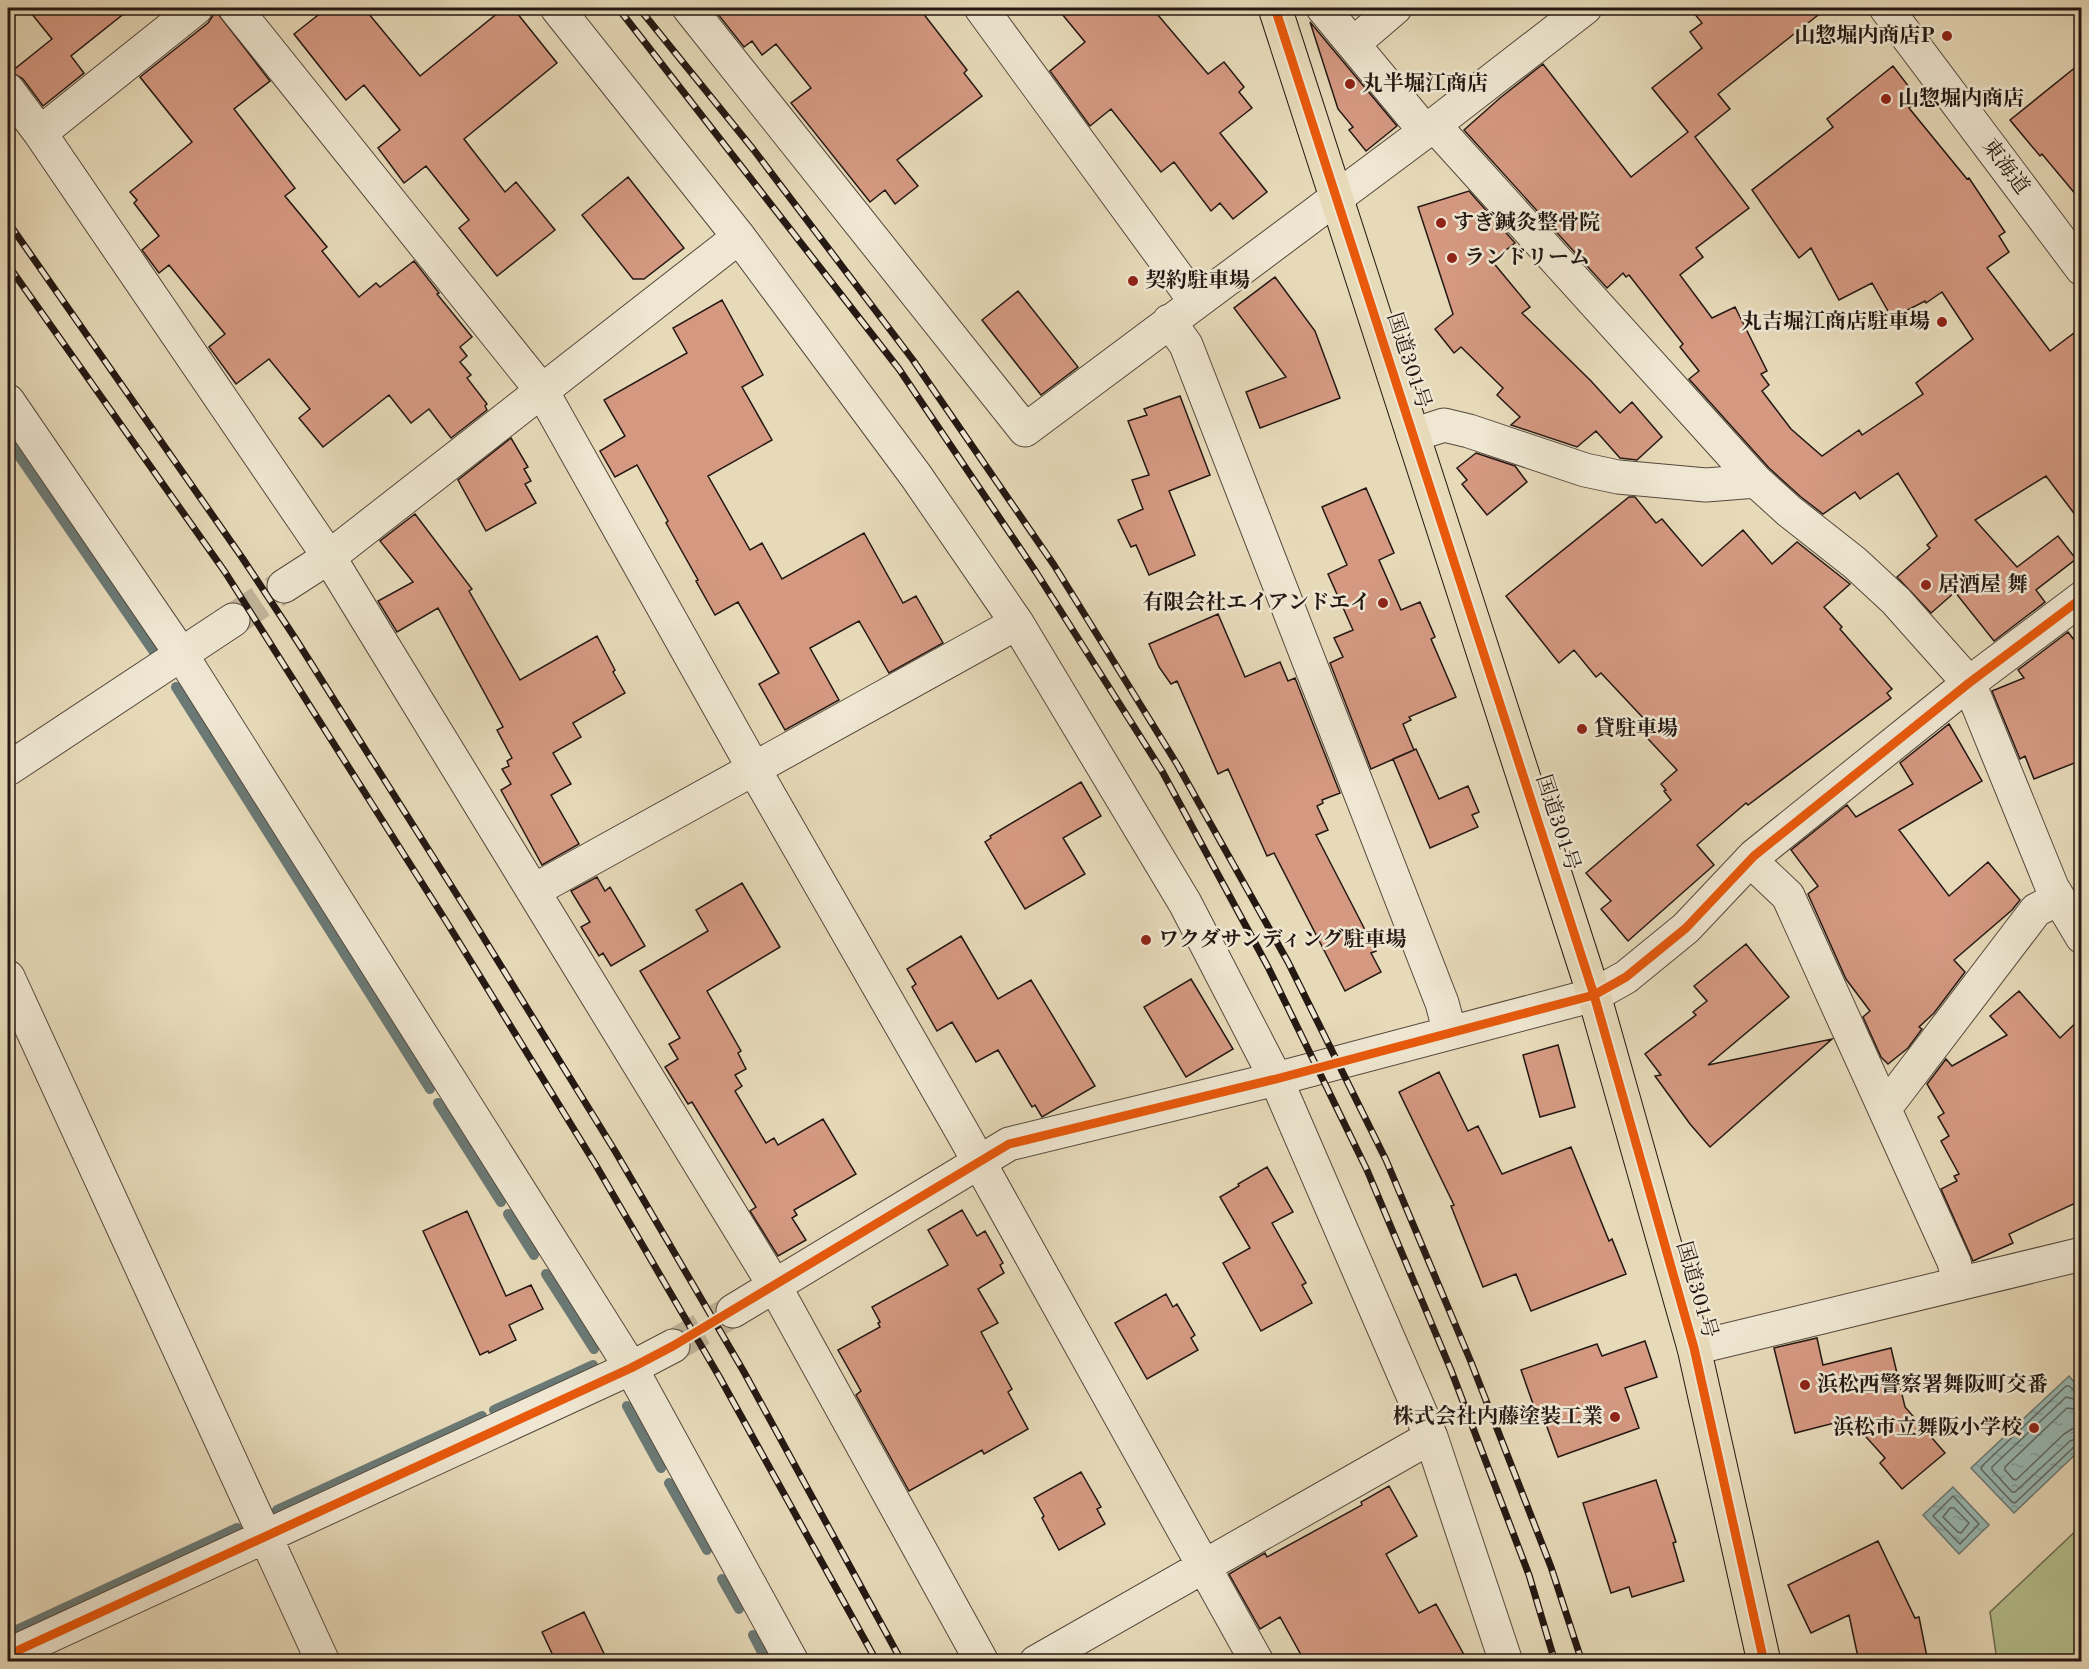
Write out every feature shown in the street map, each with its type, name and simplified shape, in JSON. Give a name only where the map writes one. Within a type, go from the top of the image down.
[{"type":"highway","name":"国道301号","points":[[1275,8],[1594,994],[1694,1348],[1764,1662]]},
{"type":"street","points":[[40,133],[196,8]]},
{"type":"street","points":[[235,8],[542,391],[754,769],[979,1162],[1257,1662]]},
{"type":"street","points":[[557,8],[739,237],[916,476],[1017,623],[1185,903],[1276,1079],[1431,1437],[1506,1662]]},
{"type":"street","points":[[689,8],[1025,430],[1429,128],[1585,8]]},
{"type":"street","points":[[981,8],[1195,302]]},
{"type":"street","points":[[1323,8],[1429,128],[1756,481],[1789,511],[1855,563],[1896,601],[1969,683],[2058,899],[2082,937]]},
{"type":"street","points":[[1353,44],[1395,8]]},
{"type":"street","name":"東海道","points":[[1886,8],[2082,269]]},
{"type":"street","points":[[8,90],[40,133],[328,556],[774,1286],[982,1662]]},
{"type":"street","points":[[284,586],[328,556],[739,237]]},
{"type":"street","points":[[1168,321],[1186,345],[1438,992],[1450,1033]]},
{"type":"street","points":[[8,401],[181,654],[631,1368],[792,1662]]},
{"type":"street","points":[[1413,435],[1444,425],[1585,470],[1618,477],[1706,485],[1756,481]]},
{"type":"street","points":[[733,1311],[1009,1144],[1276,1079],[1450,1033],[1594,994],[1620,982],[1686,928],[1750,860],[1969,683],[2082,598]]},
{"type":"street","points":[[8,769],[233,620]]},
{"type":"street","points":[[533,891],[1017,623]]},
{"type":"street","points":[[1750,860],[1788,896],[1954,1262],[1959,1284]]},
{"type":"street","points":[[1882,1103],[1892,1099],[2036,910],[2058,899]]},
{"type":"street","points":[[8,977],[322,1662]]},
{"type":"street","points":[[1694,1348],[2082,1254]]},
{"type":"street","points":[[8,1655],[631,1368],[673,1346]]},
{"type":"street","points":[[1036,1662],[1431,1437]]},
{"type":"green space","points":[[2081,1526],[2081,1661],[1997,1661],[1990,1612]]},
{"type":"water","points":[[2069,1376],[2081,1390],[2081,1449],[2014,1513],[1971,1468]]},
{"type":"water","points":[[1953,1487],[1989,1525],[1959,1554],[1923,1515]]},
{"type":"building","points":[[27,8],[131,8],[71,56],[84,73],[43,106],[23,79],[11,72],[52,39]]},
{"type":"building","points":[[327,8],[364,8],[420,76],[504,8],[513,8],[557,63],[464,139],[505,192],[516,182],[555,230],[497,276],[459,228],[469,220],[426,166],[404,183],[378,148],[400,130],[364,85],[346,100],[294,34]]},
{"type":"building","points":[[713,8],[919,8],[967,70],[964,73],[982,96],[897,160],[918,186],[895,204],[885,190],[870,202],[791,103],[811,88],[776,44],[762,55],[752,41],[744,47]]},
{"type":"building","points":[[1057,8],[1152,8],[1208,74],[1224,62],[1244,87],[1239,92],[1252,108],[1220,133],[1267,192],[1233,219],[1220,203],[1211,211],[1174,162],[1161,172],[1111,109],[1090,126],[1050,71],[1085,42]]},
{"type":"building","points":[[1690,8],[1827,8],[1718,94],[1730,109],[1695,137],[1749,208],[1696,248],[1703,257],[1680,275],[1712,318],[1735,307],[1767,371],[1761,374],[1769,385],[1762,391],[1791,429],[1822,456],[1859,430],[1862,435],[1923,394],[1916,383],[1973,339],[1942,292],[1926,303],[1925,301],[1892,318],[1872,283],[1839,300],[1811,248],[1799,258],[1752,190],[1833,127],[1827,119],[1893,66],[1919,100],[1909,108],[1967,179],[1969,178],[2005,232],[1999,236],[2009,252],[1987,268],[2050,351],[2082,327],[2082,524],[2046,476],[1975,520],[2017,567],[2058,536],[2076,559],[2036,590],[2045,602],[1994,641],[1955,592],[1931,613],[1897,577],[1930,548],[1927,545],[1937,536],[1898,473],[1860,499],[1855,492],[1823,514],[1801,497],[1769,468],[1689,379],[1699,371],[1680,347],[1683,344],[1629,275],[1626,277],[1623,273],[1607,288],[1464,130],[1543,64],[1631,177],[1688,132],[1652,88],[1702,48],[1690,32],[1702,23]]},
{"type":"building","points":[[216,11],[270,81],[234,109],[295,188],[285,196],[327,247],[322,251],[359,297],[376,283],[380,287],[414,261],[472,337],[460,347],[467,356],[460,362],[471,375],[467,378],[487,404],[485,406],[487,410],[451,438],[429,409],[411,423],[389,395],[323,447],[299,418],[310,409],[269,359],[236,384],[209,347],[225,334],[169,265],[159,273],[142,250],[159,236],[134,203],[137,200],[130,192],[192,142],[140,77],[208,23]]},
{"type":"building","name":"丸半堀江商店","points":[[1310,22],[1397,126],[1366,151],[1349,130],[1353,127],[1338,109]]},
{"type":"building","points":[[2082,62],[2082,202],[2010,120]]},
{"type":"building","points":[[628,177],[684,248],[644,279],[633,279],[582,215]]},
{"type":"building","points":[[1469,191],[1515,243],[1492,261],[1530,307],[1522,313],[1620,413],[1632,402],[1662,437],[1637,460],[1620,458],[1596,431],[1577,447],[1511,425],[1520,417],[1497,395],[1503,388],[1461,347],[1454,353],[1435,329],[1453,314],[1418,207]]},
{"type":"building","points":[[1275,277],[1315,331],[1340,398],[1260,428],[1246,392],[1286,377],[1234,308]]},
{"type":"building","points":[[1018,291],[1078,367],[1041,395],[982,320]]},
{"type":"building","points":[[722,300],[763,375],[742,387],[772,440],[708,476],[750,550],[762,543],[782,579],[864,533],[903,603],[916,596],[943,643],[889,673],[859,621],[810,648],[839,700],[785,730],[759,684],[779,673],[738,602],[715,615],[637,465],[615,477],[600,451],[625,436],[604,400],[687,353],[673,328]]},
{"type":"building","points":[[1180,396],[1210,475],[1169,491],[1195,555],[1149,575],[1136,545],[1131,547],[1118,520],[1143,509],[1132,480],[1149,475],[1128,421],[1147,415],[1144,409]]},
{"type":"building","points":[[511,438],[528,467],[524,469],[531,481],[525,484],[536,503],[486,531],[458,480]]},
{"type":"building","points":[[1476,453],[1515,466],[1527,482],[1487,515],[1462,484],[1467,480],[1457,468]]},
{"type":"building","points":[[1366,488],[1394,553],[1379,560],[1401,610],[1420,602],[1435,637],[1431,639],[1456,697],[1409,717],[1411,720],[1403,724],[1414,750],[1371,769],[1330,663],[1343,657],[1334,638],[1353,630],[1328,574],[1347,565],[1322,507]]},
{"type":"building","points":[[1629,497],[1635,497],[1656,523],[1662,519],[1702,566],[1743,530],[1772,564],[1797,542],[1850,584],[1824,607],[1892,689],[1887,693],[1891,698],[1748,805],[1746,803],[1697,845],[1714,865],[1628,941],[1601,909],[1611,901],[1586,873],[1671,800],[1661,784],[1677,770],[1638,728],[1646,721],[1601,673],[1596,677],[1574,650],[1559,663],[1506,596]]},
{"type":"building","points":[[415,514],[472,589],[469,591],[520,680],[597,636],[625,693],[573,723],[581,737],[553,753],[571,784],[551,795],[579,844],[542,865],[501,790],[511,784],[502,769],[509,766],[507,761],[512,758],[497,730],[503,727],[438,608],[397,632],[378,601],[413,582],[380,541]]},
{"type":"building","points":[[1218,614],[1245,677],[1280,662],[1288,681],[1295,678],[1340,793],[1322,800],[1323,803],[1317,806],[1328,830],[1316,835],[1376,951],[1371,953],[1381,972],[1345,991],[1274,853],[1267,856],[1228,769],[1218,774],[1177,681],[1171,684],[1159,667],[1149,644]]},
{"type":"building","points":[[2068,632],[2082,650],[2082,760],[2034,779],[2025,756],[2020,759],[1992,691],[2024,678],[2018,670]]},
{"type":"building","points":[[1949,724],[1982,781],[1899,830],[1949,896],[1988,862],[2020,900],[2012,910],[1954,960],[1965,972],[1934,1013],[1919,1027],[1922,1029],[1908,1048],[1888,1064],[1881,1057],[1863,1017],[1870,1011],[1846,979],[1808,894],[1818,886],[1791,850],[1847,805],[1856,817],[1913,784],[1900,763]]},
{"type":"building","points":[[1416,749],[1439,799],[1468,786],[1479,812],[1472,815],[1478,827],[1430,848],[1393,759]]},
{"type":"building","points":[[1081,782],[1101,816],[1063,838],[1085,874],[1025,909],[985,842],[991,838],[990,836]]},
{"type":"building","points":[[597,877],[605,891],[610,887],[645,946],[611,966],[603,953],[599,956],[581,927],[590,922],[571,891]]},
{"type":"building","points":[[742,883],[780,947],[707,991],[741,1051],[738,1053],[746,1069],[735,1075],[742,1086],[735,1091],[766,1143],[774,1138],[778,1145],[823,1119],[856,1174],[794,1210],[797,1215],[792,1218],[806,1240],[778,1256],[750,1211],[756,1207],[692,1102],[688,1104],[665,1067],[678,1059],[669,1044],[680,1038],[640,971],[708,931],[696,910]]},
{"type":"building","points":[[961,936],[998,999],[1031,980],[1095,1086],[1042,1117],[1035,1105],[1032,1107],[998,1050],[976,1062],[952,1022],[937,1031],[912,987],[916,984],[907,969]]},
{"type":"building","points":[[1746,944],[1789,997],[1708,1065],[1832,1039],[1710,1147],[1655,1076],[1661,1075],[1645,1054],[1696,1015],[1693,1012],[1707,1001],[1694,986]]},
{"type":"building","points":[[1191,979],[1233,1049],[1186,1077],[1144,1007]]},
{"type":"building","points":[[2019,991],[2060,1038],[2082,1017],[2082,1200],[2009,1234],[2013,1243],[1973,1261],[1941,1189],[1957,1181],[1954,1176],[1959,1174],[1941,1141],[1949,1136],[1938,1117],[1944,1113],[1927,1084],[1946,1059],[1952,1066],[2007,1035],[1990,1016]]},
{"type":"building","points":[[1558,1045],[1575,1107],[1540,1117],[1523,1055]]},
{"type":"building","points":[[1439,1072],[1468,1131],[1478,1126],[1502,1174],[1571,1147],[1609,1241],[1612,1239],[1626,1274],[1531,1311],[1516,1274],[1483,1287],[1451,1206],[1454,1205],[1399,1092]]},
{"type":"building","points":[[1267,1167],[1293,1212],[1272,1223],[1306,1283],[1302,1285],[1312,1303],[1261,1331],[1223,1263],[1250,1248],[1220,1197]]},
{"type":"building","points":[[962,1210],[977,1236],[985,1231],[1003,1263],[1000,1265],[1004,1273],[978,1289],[998,1323],[981,1332],[1012,1389],[1008,1392],[1028,1429],[984,1454],[982,1450],[909,1491],[856,1395],[861,1391],[838,1350],[880,1327],[878,1323],[880,1322],[872,1307],[948,1265],[928,1230]]},
{"type":"building","points":[[467,1211],[506,1296],[531,1285],[543,1309],[509,1325],[516,1340],[480,1355],[423,1231]]},
{"type":"building","points":[[1166,1294],[1173,1307],[1177,1304],[1195,1335],[1191,1338],[1198,1350],[1147,1379],[1115,1323]]},
{"type":"building","points":[[1817,1338],[1823,1365],[1891,1348],[1905,1407],[1945,1453],[1902,1489],[1880,1463],[1885,1458],[1850,1419],[1795,1433],[1774,1348]]},
{"type":"building","points":[[1645,1341],[1657,1377],[1625,1388],[1639,1428],[1558,1457],[1543,1416],[1538,1418],[1521,1370],[1597,1344],[1602,1356]]},
{"type":"building","points":[[1081,1472],[1101,1507],[1097,1509],[1105,1524],[1059,1550],[1034,1498]]},
{"type":"building","points":[[1656,1480],[1676,1542],[1673,1543],[1684,1581],[1632,1597],[1629,1587],[1611,1593],[1583,1503]]},
{"type":"building","points":[[1389,1486],[1417,1536],[1386,1554],[1419,1613],[1436,1604],[1468,1662],[1305,1662],[1280,1617],[1260,1629],[1229,1574],[1265,1553],[1267,1557],[1362,1505],[1361,1502]]},
{"type":"building","points":[[1878,1541],[1915,1618],[1919,1617],[1928,1662],[1859,1662],[1849,1615],[1811,1633],[1788,1585]]},
{"type":"building","points":[[584,1612],[608,1662],[556,1662],[542,1632]]},
{"type":"waterway","points":[[8,440],[154,652]]},
{"type":"waterway","points":[[176,687],[430,1089]]},
{"type":"waterway","points":[[438,1103],[501,1202]]},
{"type":"waterway","points":[[508,1214],[534,1255]]},
{"type":"waterway","points":[[546,1274],[594,1349]]},
{"type":"waterway","points":[[494,1410],[593,1365]]},
{"type":"waterway","points":[[627,1406],[661,1468]]},
{"type":"waterway","points":[[277,1510],[482,1416]]},
{"type":"waterway","points":[[669,1483],[707,1550]]},
{"type":"waterway","points":[[8,1634],[237,1528]]},
{"type":"waterway","points":[[722,1579],[739,1609]]},
{"type":"waterway","points":[[753,1635],[767,1662]]},
{"type":"tunnel","points":[[233,620],[284,586]]},
{"type":"tunnel","points":[[673,1346],[733,1311]]},
{"type":"railway","points":[[618,8],[899,369],[1036,572],[1162,771],[1268,967],[1367,1170],[1451,1370],[1529,1575],[1555,1662]]},
{"type":"railway","points":[[639,8],[753,149],[913,360],[1054,565],[1177,764],[1288,962],[1386,1160],[1471,1362],[1551,1567],[1582,1662]]},
{"type":"railway","points":[[8,222],[243,559],[469,914],[615,1151],[744,1372],[902,1662]]},
{"type":"railway","points":[[8,265],[225,572],[446,921],[594,1162],[720,1378],[877,1662]]},
{"type":"cycle path","points":[[1275,8],[1594,995],[1694,1348],[1764,1662]]},
{"type":"cycle path","points":[[8,1655],[631,1368],[673,1346],[1009,1144],[1276,1079],[1594,995],[1626,977],[1686,928],[1754,856],[1969,683],[2082,598]]},
{"type":"place","name":"山惣堀内商店P","points":[[1947,36]]},
{"type":"place","name":"丸半堀江商店","points":[[1350,84]]},
{"type":"place","name":"山惣堀内商店","points":[[1886,99]]},
{"type":"place","name":"すぎ鍼灸整骨院","points":[[1441,223]]},
{"type":"place","name":"ランドリーム","points":[[1452,258]]},
{"type":"place","name":"契約駐車場","points":[[1133,281]]},
{"type":"place","name":"丸吉堀江商店駐車場","points":[[1942,322]]},
{"type":"place","name":"居酒屋 舞","points":[[1926,585]]},
{"type":"place","name":"有限会社エイアンドエイ","points":[[1383,603]]},
{"type":"place","name":"貸駐車場","points":[[1582,729]]},
{"type":"place","name":"ワクダサンディング駐車場","points":[[1146,940]]},
{"type":"place","name":"浜松西警察署舞阪町交番","points":[[1805,1385]]},
{"type":"place","name":"株式会社内藤塗装工業","points":[[1615,1417]]},
{"type":"place","name":"浜松市立舞阪小学校","points":[[2034,1428]]}]
